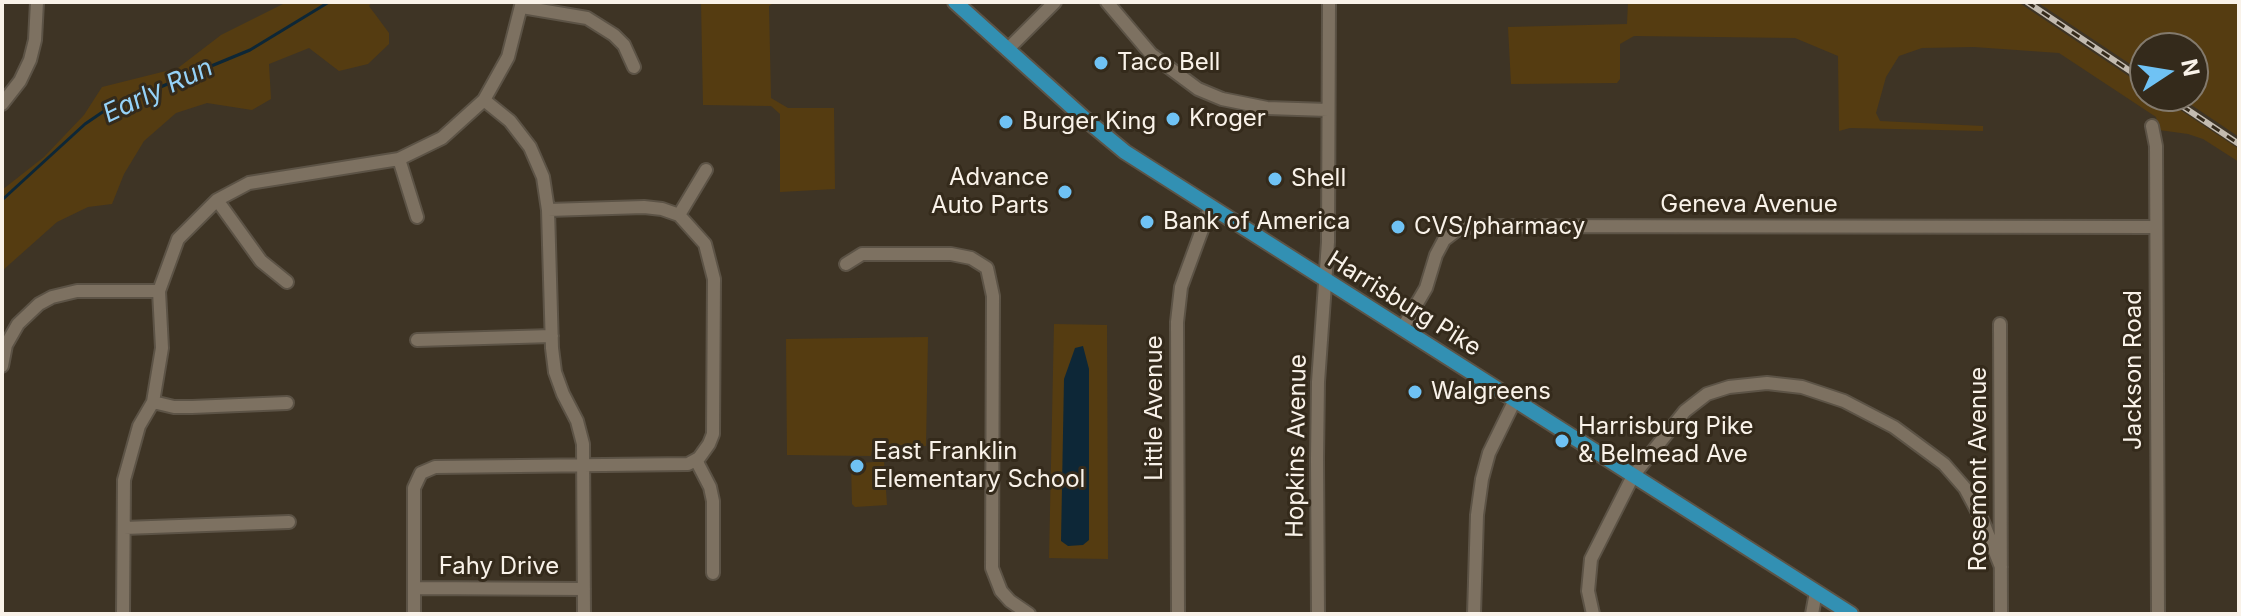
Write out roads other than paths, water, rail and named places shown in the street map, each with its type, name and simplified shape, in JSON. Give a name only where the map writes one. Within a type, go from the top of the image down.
[{"type":"main road","name":"Harrisburg Pike","points":[[955,2],[1101,133],[1210,208],[1851,614]]},
{"type":"street","points":[[2,104],[20,81],[30,60],[35,40],[37,2]]},
{"type":"street","points":[[1007,50],[1055,2]]},
{"type":"street","points":[[1107,2],[1151,54],[1198,89],[1222,99],[1267,108],[1328,110]]},
{"type":"street","name":"Hopkins Avenue","points":[[1318,614],[1318,382],[1325,279],[1329,2]]},
{"type":"street","points":[[123,614],[124,480],[139,426],[153,402],[162,348],[159,291],[178,239],[217,200],[249,183],[399,159],[442,138],[484,100],[508,57],[522,4],[587,18],[624,45],[634,67]]},
{"type":"street","points":[[484,100],[510,121],[530,147],[543,177],[548,210],[552,336],[558,383],[581,432],[584,467],[584,614]]},
{"type":"street","name":"Jackson Road","points":[[2152,126],[2156,146],[2158,614]]},
{"type":"street","points":[[399,159],[417,217]]},
{"type":"street","points":[[679,215],[706,170]]},
{"type":"street","points":[[217,200],[261,261],[287,282]]},
{"type":"street","points":[[414,614],[416,468],[688,464],[704,452],[713,434],[714,279],[705,244],[679,215],[644,207],[548,210]]},
{"type":"street","name":"Little Avenue","points":[[1178,614],[1177,322],[1181,287],[1210,208]]},
{"type":"street","name":"Geneva Avenue","points":[[1402,329],[1426,288],[1444,240],[1457,230],[1472,226],[2156,227]]},
{"type":"street","points":[[846,264],[862,254],[951,254],[971,258],[991,269],[991,556],[996,580],[1010,601],[1029,614]]},
{"type":"street","points":[[2,366],[6,345],[18,324],[39,304],[52,297],[77,291],[159,291]]},
{"type":"street","name":"Rosemont Avenue","points":[[2000,324],[2001,614]]},
{"type":"street","points":[[417,340],[552,336]]},
{"type":"street","points":[[1593,614],[1588,591],[1591,559],[1633,476],[1677,421],[1707,394],[1729,387],[1767,383],[1802,387],[1844,401],[1904,434],[1944,464],[1965,488],[2001,567]]},
{"type":"street","points":[[1474,614],[1477,515],[1482,479],[1489,453],[1515,400]]},
{"type":"street","points":[[153,402],[174,407],[287,403]]},
{"type":"street","points":[[696,460],[710,487],[713,501],[713,573]]},
{"type":"street","points":[[124,528],[289,522]]},
{"type":"street","name":"Fahy Drive","points":[[414,588],[584,589]]},
{"type":"street","points":[[1812,614],[1816,592]]},
{"type":"water","points":[[1083,346],[1089,369],[1089,540],[1083,545],[1068,546],[1061,541],[1064,379],[1075,348]]},
{"type":"waterway","name":"Early Run","points":[[2,200],[85,124],[107,109],[250,50],[329,2]]},
{"type":"railway","points":[[2027,2],[2129,70]]},
{"type":"railway","points":[[2191,112],[2239,144]]},
{"type":"place","name":"Taco Bell","points":[[1101,63]]},
{"type":"place","name":"Kroger","points":[[1173,119]]},
{"type":"place","name":"Burger King","points":[[1006,122]]},
{"type":"place","name":"Shell","points":[[1275,179]]},
{"type":"place","name":"Advance Auto Parts","points":[[1065,192]]},
{"type":"place","name":"Bank of America","points":[[1147,222]]},
{"type":"place","name":"CVS/pharmacy","points":[[1398,227]]},
{"type":"place","name":"Walgreens","points":[[1415,392]]},
{"type":"place","name":"Harrisburg Pike & Belmead Ave","points":[[1562,441]]},
{"type":"place","name":"East Franklin Elementary School","points":[[857,466]]}]
